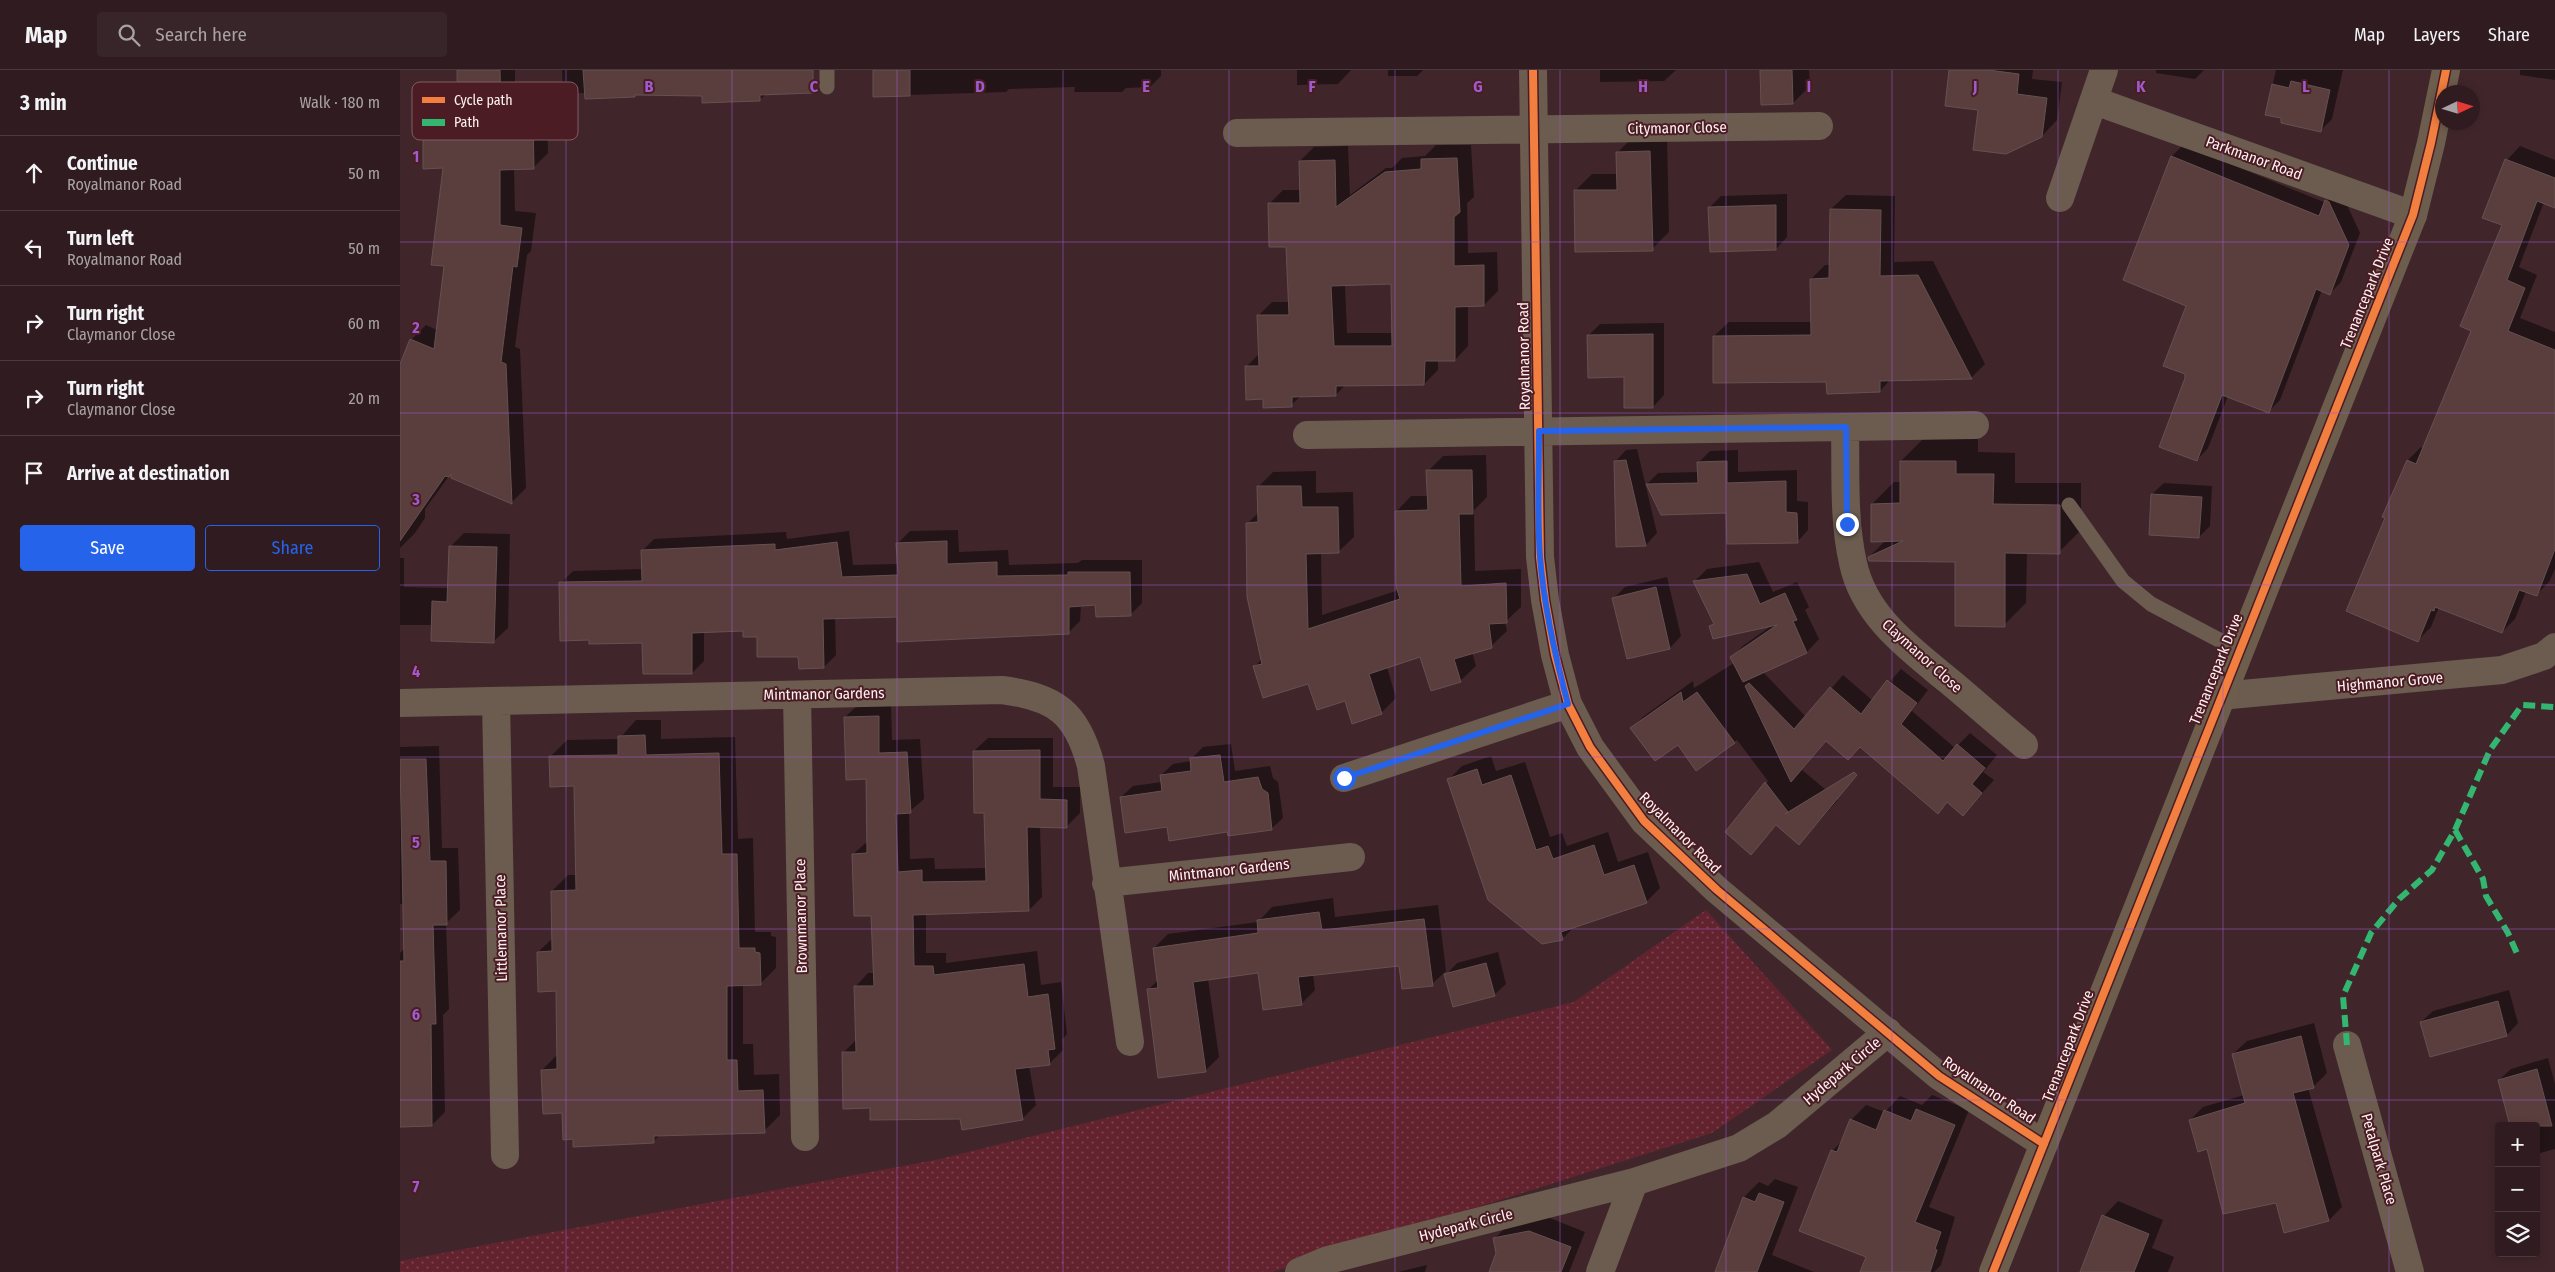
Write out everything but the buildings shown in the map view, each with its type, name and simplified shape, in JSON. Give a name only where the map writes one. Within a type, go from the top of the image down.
[{"type":"street","name":"Royalmanor Road","points":[[1533,70],[1540,557],[1555,655],[1568,704],[1590,747],[1644,821],[1717,890],[1940,1076],[2044,1144]]},
{"type":"street","points":[[2060,198],[2095,101],[2104,70]]},
{"type":"street","name":"Trenancepark Drive","points":[[1993,1272],[2238,650],[2413,215],[2431,143],[2446,70]]},
{"type":"street","name":"Parkmanor Road","points":[[2095,101],[2413,215]]},
{"type":"street","name":"Citymanor Close","points":[[1534,130],[1819,126]]},
{"type":"street","points":[[1237,133],[1534,130]]},
{"type":"street","points":[[1539,431],[1975,425]]},
{"type":"street","name":"Claymanor Close","points":[[1846,427],[1847,524],[1853,565],[1867,600],[1884,625],[1905,645],[2024,745]]},
{"type":"street","name":"Royalmanor Road","points":[[1307,435],[1539,431]]},
{"type":"street","name":"Highmanor Grove","points":[[2220,696],[2502,670],[2544,656],[2555,648]]},
{"type":"street","name":"Mintmanor Gardens","points":[[400,703],[1002,690],[1029,693],[1051,703],[1065,713],[1077,728],[1086,745],[1091,766],[1106,883],[1130,1042]]},
{"type":"street","name":"Brownmanor Place","points":[[797,695],[805,1137]]},
{"type":"street","name":"Littlemanor Place","points":[[496,701],[505,1155]]},
{"type":"street","points":[[1344,778],[1568,704]]},
{"type":"street","name":"Mintmanor Gardens","points":[[1106,883],[1351,857]]},
{"type":"street","name":"Hydepark Circle","points":[[1299,1272],[1328,1260],[1634,1182],[1709,1160],[1758,1138],[1888,1032]]},
{"type":"street","name":"Petalpark Place","points":[[2347,1045],[2410,1272]]},
{"type":"street","points":[[1600,1272],[1634,1182]]},
{"type":"lane","points":[[827,70],[827,87]]},
{"type":"lane","points":[[2069,506],[2123,581],[2151,604],[2238,650]]},
{"type":"shaded area","points":[[1706,910],[1832,1050],[1712,1133],[1272,1272],[400,1272],[400,1261],[940,1159],[1574,1002]]},
{"type":"marked path","points":[[2347,1045],[2343,996],[2371,933],[2399,899],[2432,870],[2455,830],[2490,750],[2522,705],[2555,707]]},
{"type":"marked path","points":[[2455,830],[2483,879],[2486,896],[2508,933],[2519,958]]},
{"type":"cycle path","points":[[1533,70],[1540,557],[1545,600],[1555,655],[1568,704],[1590,747],[1644,821],[1717,890],[1939,1076],[2044,1144]]},
{"type":"cycle path","points":[[1993,1272],[2413,215],[2431,143],[2446,70]]},
{"type":"route","points":[[1344,778],[1568,704],[1555,655],[1545,600],[1540,557],[1539,431],[1846,427],[1847,524]]}]
